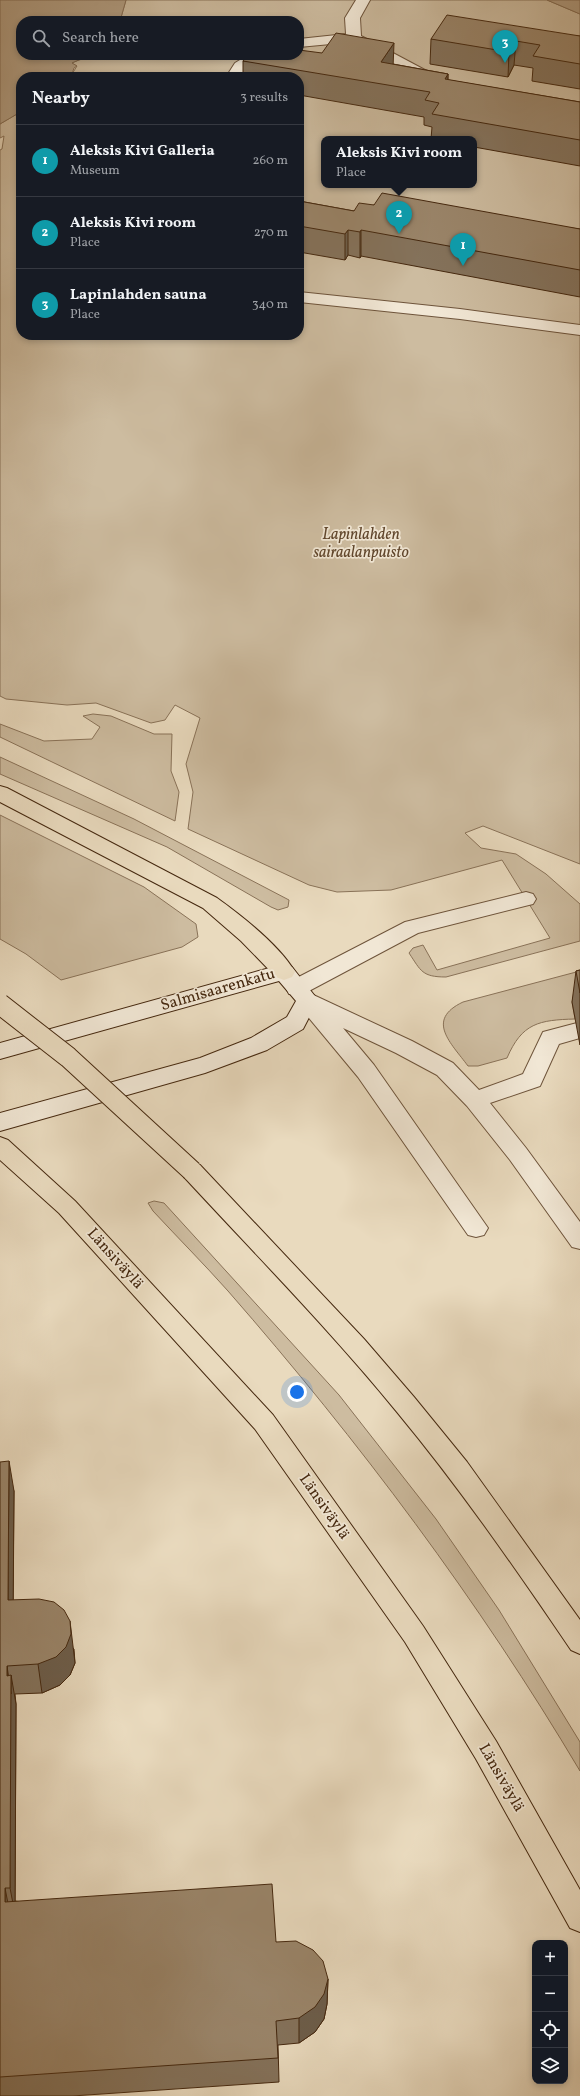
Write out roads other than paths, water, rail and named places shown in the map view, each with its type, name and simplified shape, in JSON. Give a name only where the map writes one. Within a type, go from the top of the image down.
[{"type":"highway","points":[[0,793],[210,902],[233,919],[253,938],[284,972]]},
{"type":"highway","points":[[0,1004],[68,1057],[192,1171],[378,1372],[477,1495],[534,1573],[580,1642]]},
{"type":"highway","name":"Länsiväylä","points":[[0,1146],[67,1207],[264,1422],[414,1634],[486,1750],[580,1918]]},
{"type":"main road","points":[[354,38],[351,20],[355,10],[363,0]]},
{"type":"main road","points":[[304,43],[354,38],[447,88]]},
{"type":"main road","points":[[236,72],[240,66],[250,60]]},
{"type":"main road","points":[[304,298],[460,314],[580,330]]},
{"type":"main road","points":[[0,1122],[205,1065],[259,1044],[295,1023],[302,994],[412,927],[526,899]]},
{"type":"main road","name":"Salmisaarenkatu","points":[[0,1051],[284,972],[366,1071],[476,1228]]},
{"type":"main road","points":[[302,994],[373,1034],[404,1047],[444,1069],[475,1100],[518,1154],[580,1240]]},
{"type":"main road","points":[[475,1100],[532,1080],[551,1038],[577,1031]]},
{"type":"place","name":"Lapinlahden sauna","points":[[505,63]]},
{"type":"place","name":"Aleksis Kivi room","points":[[399,234]]},
{"type":"place","name":"Aleksis Kivi Galleria","points":[[463,266]]},
{"type":"park label","name":"Lapinlahden sairaalanpuisto","points":[[361,544]]}]
